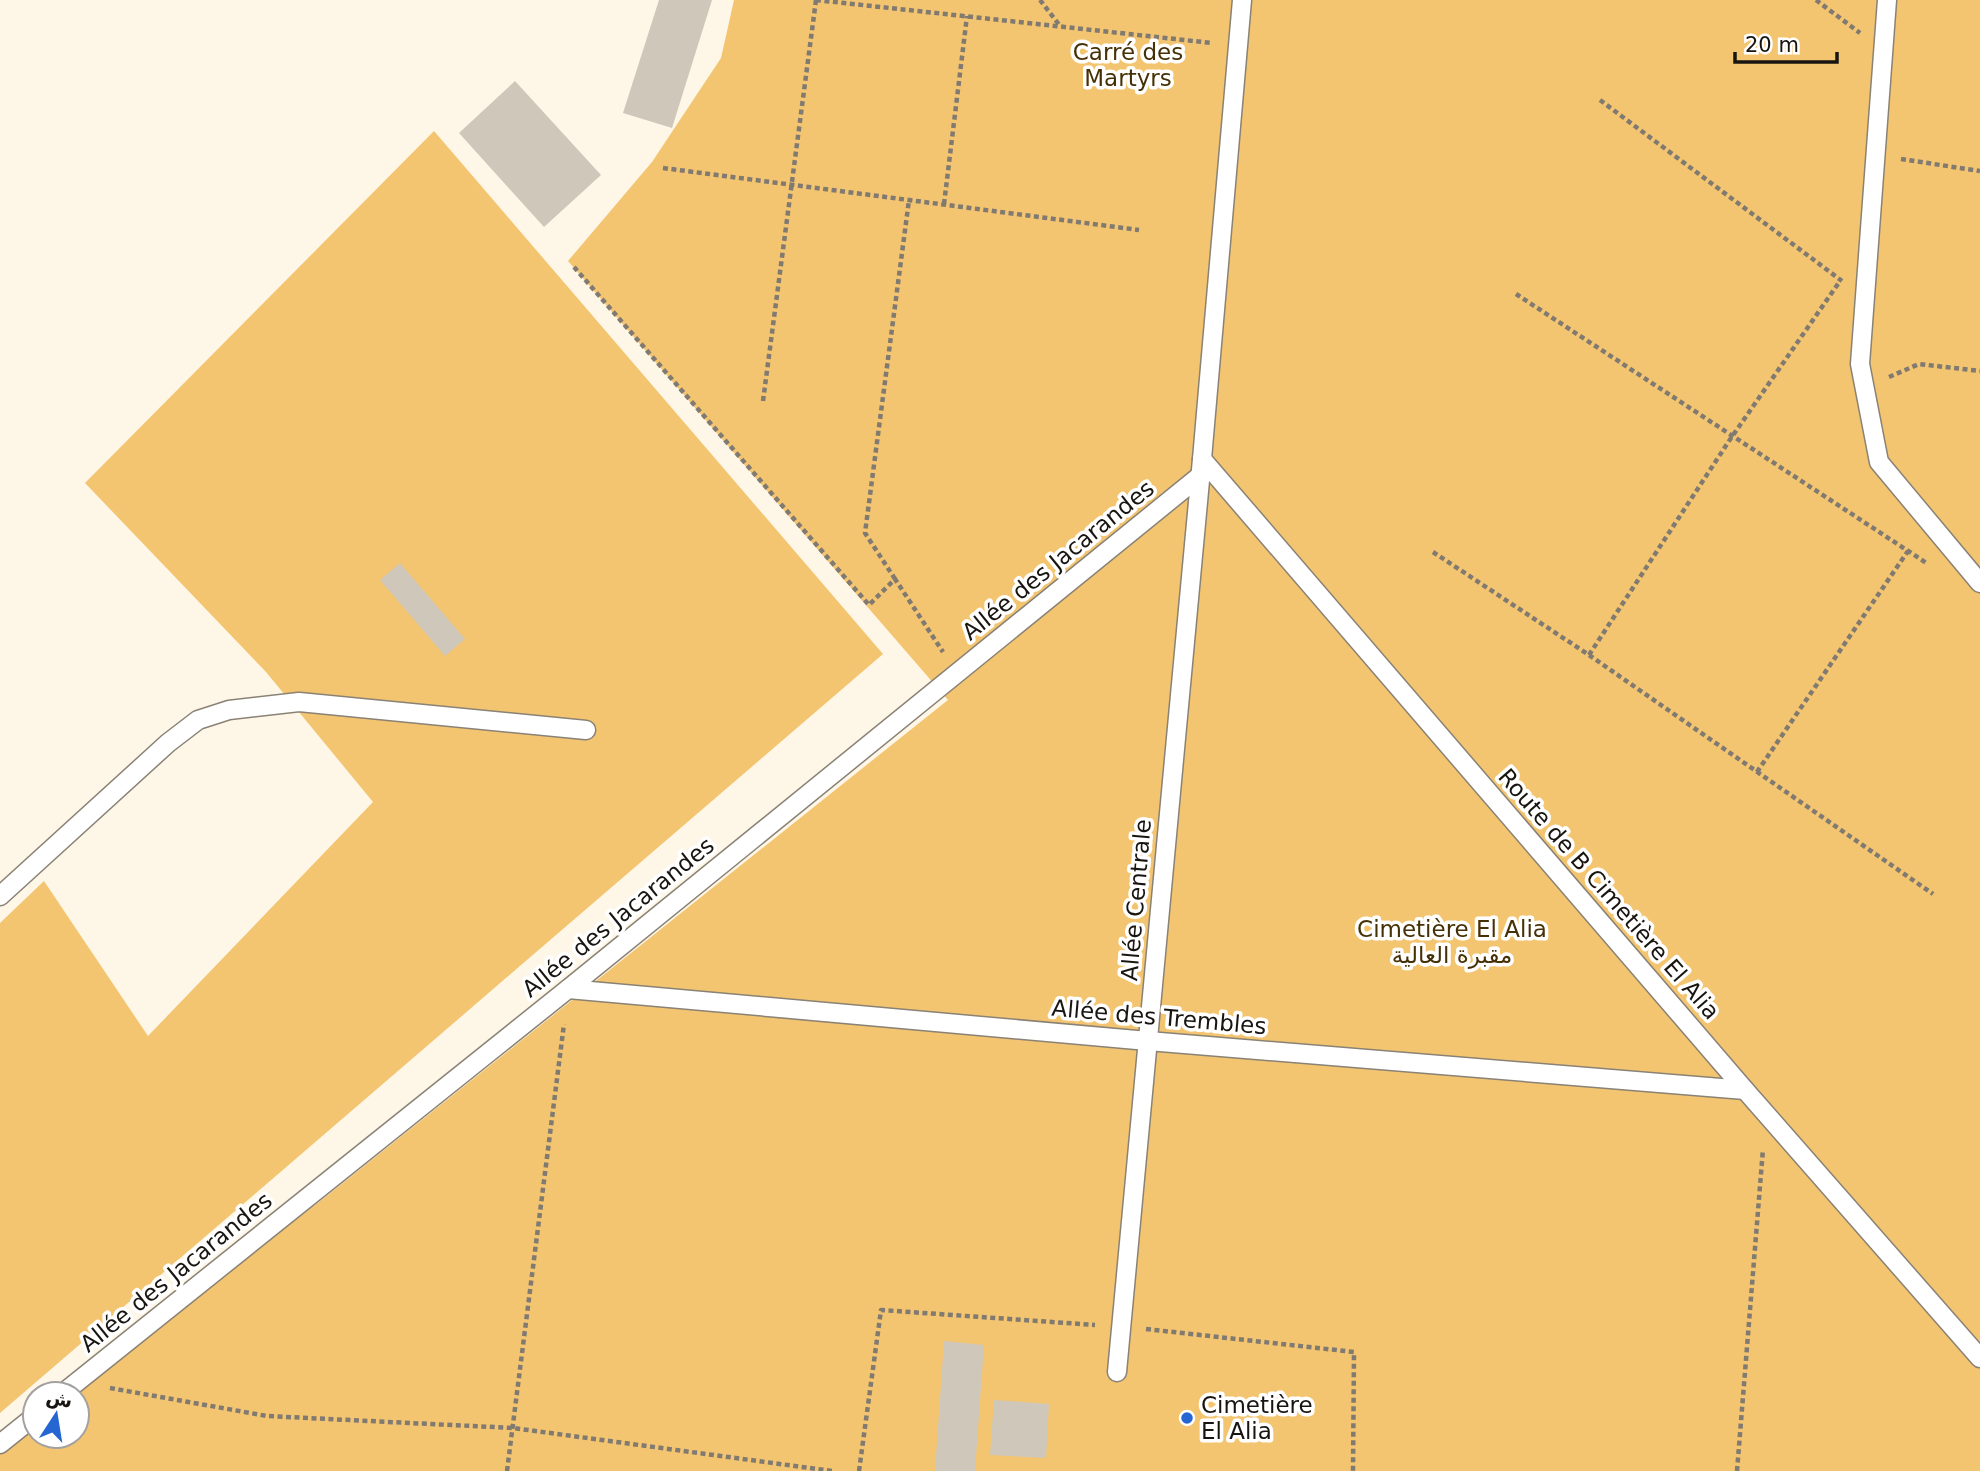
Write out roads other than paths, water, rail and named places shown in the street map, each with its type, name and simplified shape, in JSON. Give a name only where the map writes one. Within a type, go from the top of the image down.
[{"type":"lane","name":"Allée Centrale","points":[[1117,1372],[1202,467],[1242,0]]},
{"type":"lane","points":[[1887,0],[1860,364],[1879,462],[1980,583]]},
{"type":"lane","name":"Allée des Jacarandes","points":[[79,1380],[568,989],[957,673],[1202,467]]},
{"type":"lane","name":"Route de B Cimetière El Alia","points":[[1202,467],[1980,1358]]},
{"type":"lane","points":[[0,896],[169,743],[198,720],[229,710],[299,702],[586,730]]},
{"type":"lane","name":"Allée des Trembles","points":[[568,989],[1148,1041],[1745,1090]]},
{"type":"lane","points":[[0,1444],[21,1427]]},
{"type":"place","name":"Cimetière El Alia","points":[[1187,1418]]},
{"type":"park label","name":"Carré des Martyrs","points":[[1128,65]]},
{"type":"park label","name":"Cimetière El Alia مقبرة العالية","points":[[1452,942]]}]
